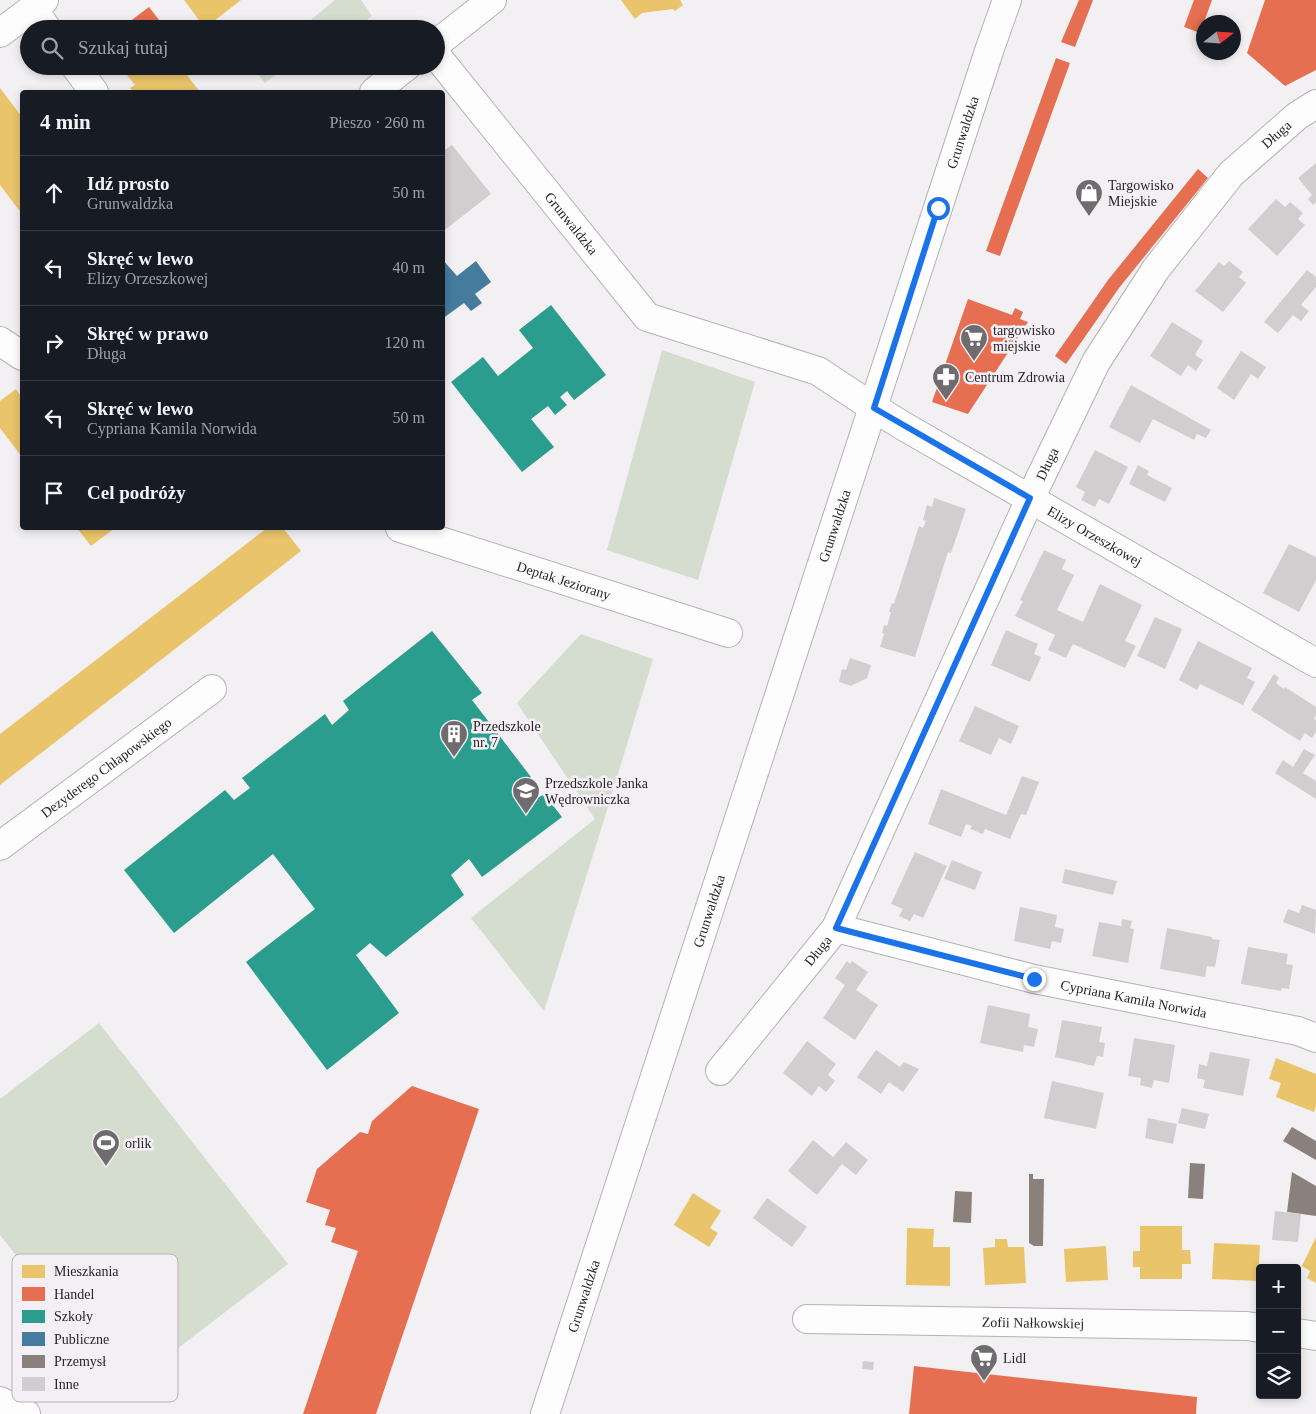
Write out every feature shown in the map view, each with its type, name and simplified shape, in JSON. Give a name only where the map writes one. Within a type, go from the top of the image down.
[{"type":"street","points":[[445,37],[492,0]]},
{"type":"street","name":"Grunwaldzka","points":[[545,1414],[1007,0]]},
{"type":"street","points":[[25,20],[41,12]]},
{"type":"street","points":[[0,33],[20,23]]},
{"type":"street","name":"Grunwaldzka","points":[[445,66],[647,317],[818,371],[874,408]]},
{"type":"street","points":[[82,75],[93,90]]},
{"type":"street","points":[[377,90],[396,75]]},
{"type":"street","name":"Długa","points":[[720,1071],[836,928],[1030,498],[1096,362],[1156,268],[1230,174],[1298,116],[1316,104]]},
{"type":"street","points":[[0,341],[20,355]]},
{"type":"street","name":"Elizy Orzeszkowej","points":[[874,408],[1316,663]]},
{"type":"street","name":"Deptak Jeziorany","points":[[406,530],[728,634]]},
{"type":"street","name":"Dezyderego Chłapowskiego","points":[[0,846],[212,689]]},
{"type":"street","name":"Cypriana Kamila Norwida","points":[[836,928],[1034,979],[1298,1031],[1316,1038]]},
{"type":"street","name":"Zofii Nałkowskiej","points":[[807,1319],[1256,1327]]},
{"type":"street","points":[[1301,1334],[1316,1336]]},
{"type":"street","points":[[0,1401],[26,1414]]},
{"type":"shaded area","points":[[335,0],[361,0],[372,16],[367,20],[311,20]]},
{"type":"shaded area","points":[[259,75],[275,75],[265,83]]},
{"type":"shaded area","points":[[662,350],[755,382],[698,580],[607,550]]},
{"type":"shaded area","points":[[581,634],[653,659],[544,1011],[471,918],[595,819],[517,703]]},
{"type":"shaded area","name":"orlik","points":[[99,1023],[288,1264],[178,1348],[178,1254],[15,1254],[0,1235],[0,1099]]},
{"type":"building: Mieszkania","points":[[184,0],[241,0],[215,20],[199,20]]},
{"type":"building: Mieszkania","points":[[621,0],[680,0],[683,5],[675,11],[673,9],[642,13],[635,19]]},
{"type":"building: Mieszkania","points":[[127,75],[187,75],[198,90],[132,90],[130,88],[135,85]]},
{"type":"building: Mieszkania","points":[[0,88],[20,114],[20,211],[0,185]]},
{"type":"building: Mieszkania","points":[[16,389],[20,395],[20,454],[0,428],[0,401]]},
{"type":"building: Mieszkania","points":[[79,530],[112,530],[91,546]]},
{"type":"building: Mieszkania","points":[[264,530],[285,530],[301,551],[0,785],[0,734]]},
{"type":"building: Mieszkania","points":[[1276,1058],[1316,1074],[1316,1106],[1314,1112],[1276,1097],[1281,1083],[1269,1079]]},
{"type":"building: Mieszkania","points":[[693,1193],[721,1211],[710,1228],[718,1233],[709,1247],[674,1225]]},
{"type":"building: Mieszkania","points":[[1140,1226],[1182,1226],[1182,1250],[1190,1250],[1191,1264],[1182,1264],[1182,1279],[1140,1279],[1140,1267],[1133,1267],[1133,1251],[1140,1251]]},
{"type":"building: Mieszkania","points":[[907,1228],[934,1229],[933,1247],[950,1247],[950,1286],[906,1285]]},
{"type":"building: Mieszkania","points":[[1316,1237],[1316,1283],[1307,1278],[1310,1271],[1302,1266]]},
{"type":"building: Mieszkania","points":[[995,1239],[1007,1239],[1008,1247],[1024,1247],[1026,1283],[985,1285],[983,1248],[995,1247]]},
{"type":"building: Mieszkania","points":[[1214,1243],[1260,1245],[1259,1264],[1256,1264],[1256,1281],[1212,1279]]},
{"type":"building: Mieszkania","points":[[1106,1246],[1108,1280],[1066,1282],[1064,1249]]},
{"type":"building: Handel","points":[[1079,0],[1093,0],[1075,47],[1061,42]]},
{"type":"building: Handel","points":[[1194,0],[1212,0],[1207,15],[1196,15],[1196,32],[1184,27]]},
{"type":"building: Handel","points":[[1265,0],[1316,0],[1316,70],[1285,86],[1247,53]]},
{"type":"building: Handel","points":[[149,7],[159,20],[132,20]]},
{"type":"building: Handel","points":[[1056,58],[1070,63],[1000,256],[986,251]]},
{"type":"building: Handel","points":[[1198,169],[1208,178],[1119,288],[1066,364],[1055,356],[1108,280]]},
{"type":"building: Handel","name":"targowisko miejskie","points":[[968,299],[1012,315],[1015,308],[1023,312],[1020,319],[1028,322],[968,414],[932,402]]},
{"type":"building: Handel","points":[[412,1086],[479,1109],[376,1414],[303,1414],[358,1251],[331,1242],[336,1228],[325,1225],[330,1210],[306,1202],[317,1169],[360,1132],[368,1134],[372,1121]]},
{"type":"building: Handel","name":"Lidl","points":[[914,1366],[1197,1397],[1196,1414],[909,1414]]},
{"type":"building: Szkoły","points":[[551,305],[606,375],[574,400],[567,391],[560,397],[567,405],[555,415],[548,406],[531,419],[554,447],[522,472],[451,382],[483,357],[498,376],[533,348],[519,330]]},
{"type":"building: Szkoły","points":[[432,631],[482,693],[472,700],[531,777],[521,785],[533,801],[544,794],[562,817],[482,877],[469,859],[451,875],[464,895],[386,957],[370,943],[356,955],[399,1013],[327,1070],[246,962],[315,909],[273,854],[174,933],[124,870],[225,790],[234,800],[250,788],[242,778],[325,714],[332,725],[349,710],[343,701]]},
{"type":"building: Publiczne","points":[[476,261],[491,282],[475,294],[482,303],[471,311],[464,303],[445,317],[445,262],[457,276]]},
{"type":"building: Przemysł","points":[[1292,1127],[1316,1141],[1316,1160],[1283,1141]]},
{"type":"building: Przemysł","points":[[1190,1163],[1205,1164],[1203,1199],[1188,1198]]},
{"type":"building: Przemysł","points":[[1292,1172],[1316,1186],[1316,1216],[1287,1212]]},
{"type":"building: Przemysł","points":[[1029,1174],[1033,1174],[1033,1179],[1044,1179],[1043,1246],[1034,1246],[1029,1243]]},
{"type":"building: Przemysł","points":[[955,1191],[972,1192],[971,1223],[953,1222]]},
{"type":"building: Inne","points":[[452,145],[491,194],[445,230],[445,150]]},
{"type":"building: Inne","points":[[1316,163],[1316,202],[1313,205],[1308,199],[1312,195],[1298,178]]},
{"type":"building: Inne","points":[[1276,199],[1285,207],[1290,202],[1303,213],[1298,219],[1305,225],[1277,256],[1248,229]]},
{"type":"building: Inne","points":[[1229,261],[1243,272],[1239,277],[1246,283],[1223,312],[1195,291],[1219,262],[1224,266]]},
{"type":"building: Inne","points":[[1307,270],[1316,277],[1316,287],[1301,305],[1309,311],[1301,321],[1293,315],[1278,333],[1264,322]]},
{"type":"building: Inne","points":[[1172,322],[1203,341],[1195,355],[1203,360],[1196,371],[1188,365],[1181,376],[1150,356]]},
{"type":"building: Inne","points":[[1241,351],[1266,367],[1258,379],[1251,374],[1234,400],[1217,388]]},
{"type":"building: Inne","points":[[1131,385],[1211,430],[1206,438],[1197,434],[1194,440],[1153,419],[1140,443],[1109,427]]},
{"type":"building: Inne","points":[[1095,450],[1128,467],[1109,504],[1099,499],[1095,507],[1081,500],[1085,492],[1076,487]]},
{"type":"building: Inne","points":[[1138,465],[1149,471],[1147,475],[1172,488],[1165,502],[1129,484]]},
{"type":"building: Inne","points":[[934,498],[966,509],[951,553],[948,552],[915,657],[880,647],[884,634],[882,633],[884,625],[887,626],[891,612],[889,612],[892,603],[894,604],[919,526],[923,528],[926,521],[923,520],[927,505],[932,507]]},
{"type":"building: Inne","points":[[1289,544],[1316,557],[1316,580],[1299,612],[1263,593]]},
{"type":"building: Inne","points":[[1044,550],[1066,560],[1062,569],[1074,575],[1057,610],[1083,622],[1100,584],[1142,605],[1125,641],[1136,646],[1125,668],[1073,644],[1066,658],[1048,650],[1055,635],[1015,616],[1023,601],[1020,600]]},
{"type":"building: Inne","points":[[1155,617],[1182,629],[1165,669],[1137,656]]},
{"type":"building: Inne","points":[[1006,630],[1038,644],[1034,654],[1041,657],[1030,682],[991,665]]},
{"type":"building: Inne","points":[[1198,641],[1252,668],[1247,678],[1255,682],[1243,705],[1200,684],[1197,690],[1179,680]]},
{"type":"building: Inne","points":[[850,658],[871,665],[867,678],[851,686],[839,682],[842,669],[846,670]]},
{"type":"building: Inne","points":[[1274,674],[1279,678],[1276,683],[1316,707],[1314,719],[1316,720],[1316,732],[1312,738],[1305,733],[1300,741],[1251,710]]},
{"type":"building: Inne","points":[[975,706],[1019,726],[1011,744],[999,738],[991,755],[959,741]]},
{"type":"building: Inne","points":[[1304,749],[1315,755],[1303,773],[1316,781],[1316,799],[1275,773],[1283,760],[1293,767]]},
{"type":"building: Inne","points":[[1022,776],[1039,782],[1026,815],[1021,814],[1010,839],[985,829],[983,834],[970,829],[972,826],[966,824],[961,837],[928,824],[941,789],[1006,815]]},
{"type":"building: Inne","points":[[915,852],[947,866],[923,918],[914,914],[910,921],[899,916],[903,909],[891,904]]},
{"type":"building: Inne","points":[[952,860],[982,872],[975,890],[944,879]]},
{"type":"building: Inne","points":[[1065,869],[1117,881],[1113,895],[1062,883]]},
{"type":"building: Inne","points":[[1302,905],[1316,910],[1315,934],[1283,922],[1288,909],[1299,913]]},
{"type":"building: Inne","points":[[1020,907],[1057,915],[1055,927],[1064,929],[1061,943],[1052,941],[1050,949],[1014,941]]},
{"type":"building: Inne","points":[[1122,919],[1132,921],[1130,928],[1134,929],[1128,963],[1092,956],[1099,922],[1121,926]]},
{"type":"building: Inne","points":[[1167,928],[1220,940],[1215,967],[1207,966],[1205,977],[1160,969]]},
{"type":"building: Inne","points":[[1248,947],[1288,954],[1286,964],[1293,965],[1289,989],[1282,988],[1281,991],[1241,984]]},
{"type":"building: Inne","points":[[847,961],[850,964],[852,961],[868,972],[856,990],[878,1005],[855,1040],[823,1018],[845,985],[835,978]]},
{"type":"building: Inne","points":[[988,1005],[1030,1014],[1028,1027],[1038,1029],[1034,1047],[1024,1045],[1023,1052],[980,1043]]},
{"type":"building: Inne","points":[[1062,1020],[1102,1027],[1099,1042],[1105,1043],[1103,1057],[1097,1056],[1094,1066],[1055,1057]]},
{"type":"building: Inne","points":[[1134,1038],[1175,1045],[1169,1083],[1154,1080],[1152,1088],[1140,1085],[1141,1078],[1128,1076]]},
{"type":"building: Inne","points":[[807,1041],[836,1064],[828,1075],[835,1081],[826,1092],[819,1086],[812,1096],[783,1073]]},
{"type":"building: Inne","points":[[876,1050],[900,1067],[904,1062],[919,1069],[903,1092],[889,1082],[881,1094],[857,1077]]},
{"type":"building: Inne","points":[[1210,1052],[1250,1059],[1243,1096],[1203,1088],[1205,1080],[1197,1078],[1199,1064],[1207,1066]]},
{"type":"building: Inne","points":[[1052,1081],[1104,1093],[1096,1129],[1044,1118]]},
{"type":"building: Inne","points":[[1182,1108],[1209,1114],[1205,1129],[1178,1123]]},
{"type":"building: Inne","points":[[1148,1118],[1177,1124],[1173,1144],[1145,1138]]},
{"type":"building: Inne","points":[[813,1140],[833,1157],[846,1142],[868,1160],[856,1175],[842,1164],[817,1195],[788,1171]]},
{"type":"building: Inne","points":[[767,1198],[807,1227],[792,1247],[753,1218]]},
{"type":"building: Inne","points":[[1275,1211],[1301,1214],[1298,1242],[1272,1240]]},
{"type":"building: Inne","points":[[863,1361],[874,1362],[873,1370],[862,1369]]},
{"type":"place","name":"Targowisko Miejskie","points":[[1089,217]]},
{"type":"place","name":"targowisko miejskie","points":[[974,362]]},
{"type":"place","name":"Centrum Zdrowia","points":[[946,401]]},
{"type":"place","name":"Przedszkole nr. 7","points":[[454,758]]},
{"type":"place","name":"Przedszkole Janka Wędrowniczka","points":[[526,815]]},
{"type":"place","name":"orlik","points":[[106,1167]]},
{"type":"place","name":"Lidl","points":[[984,1382]]},
{"type":"route","points":[[938,208],[874,408],[1030,498],[836,928],[1034,979]]}]
